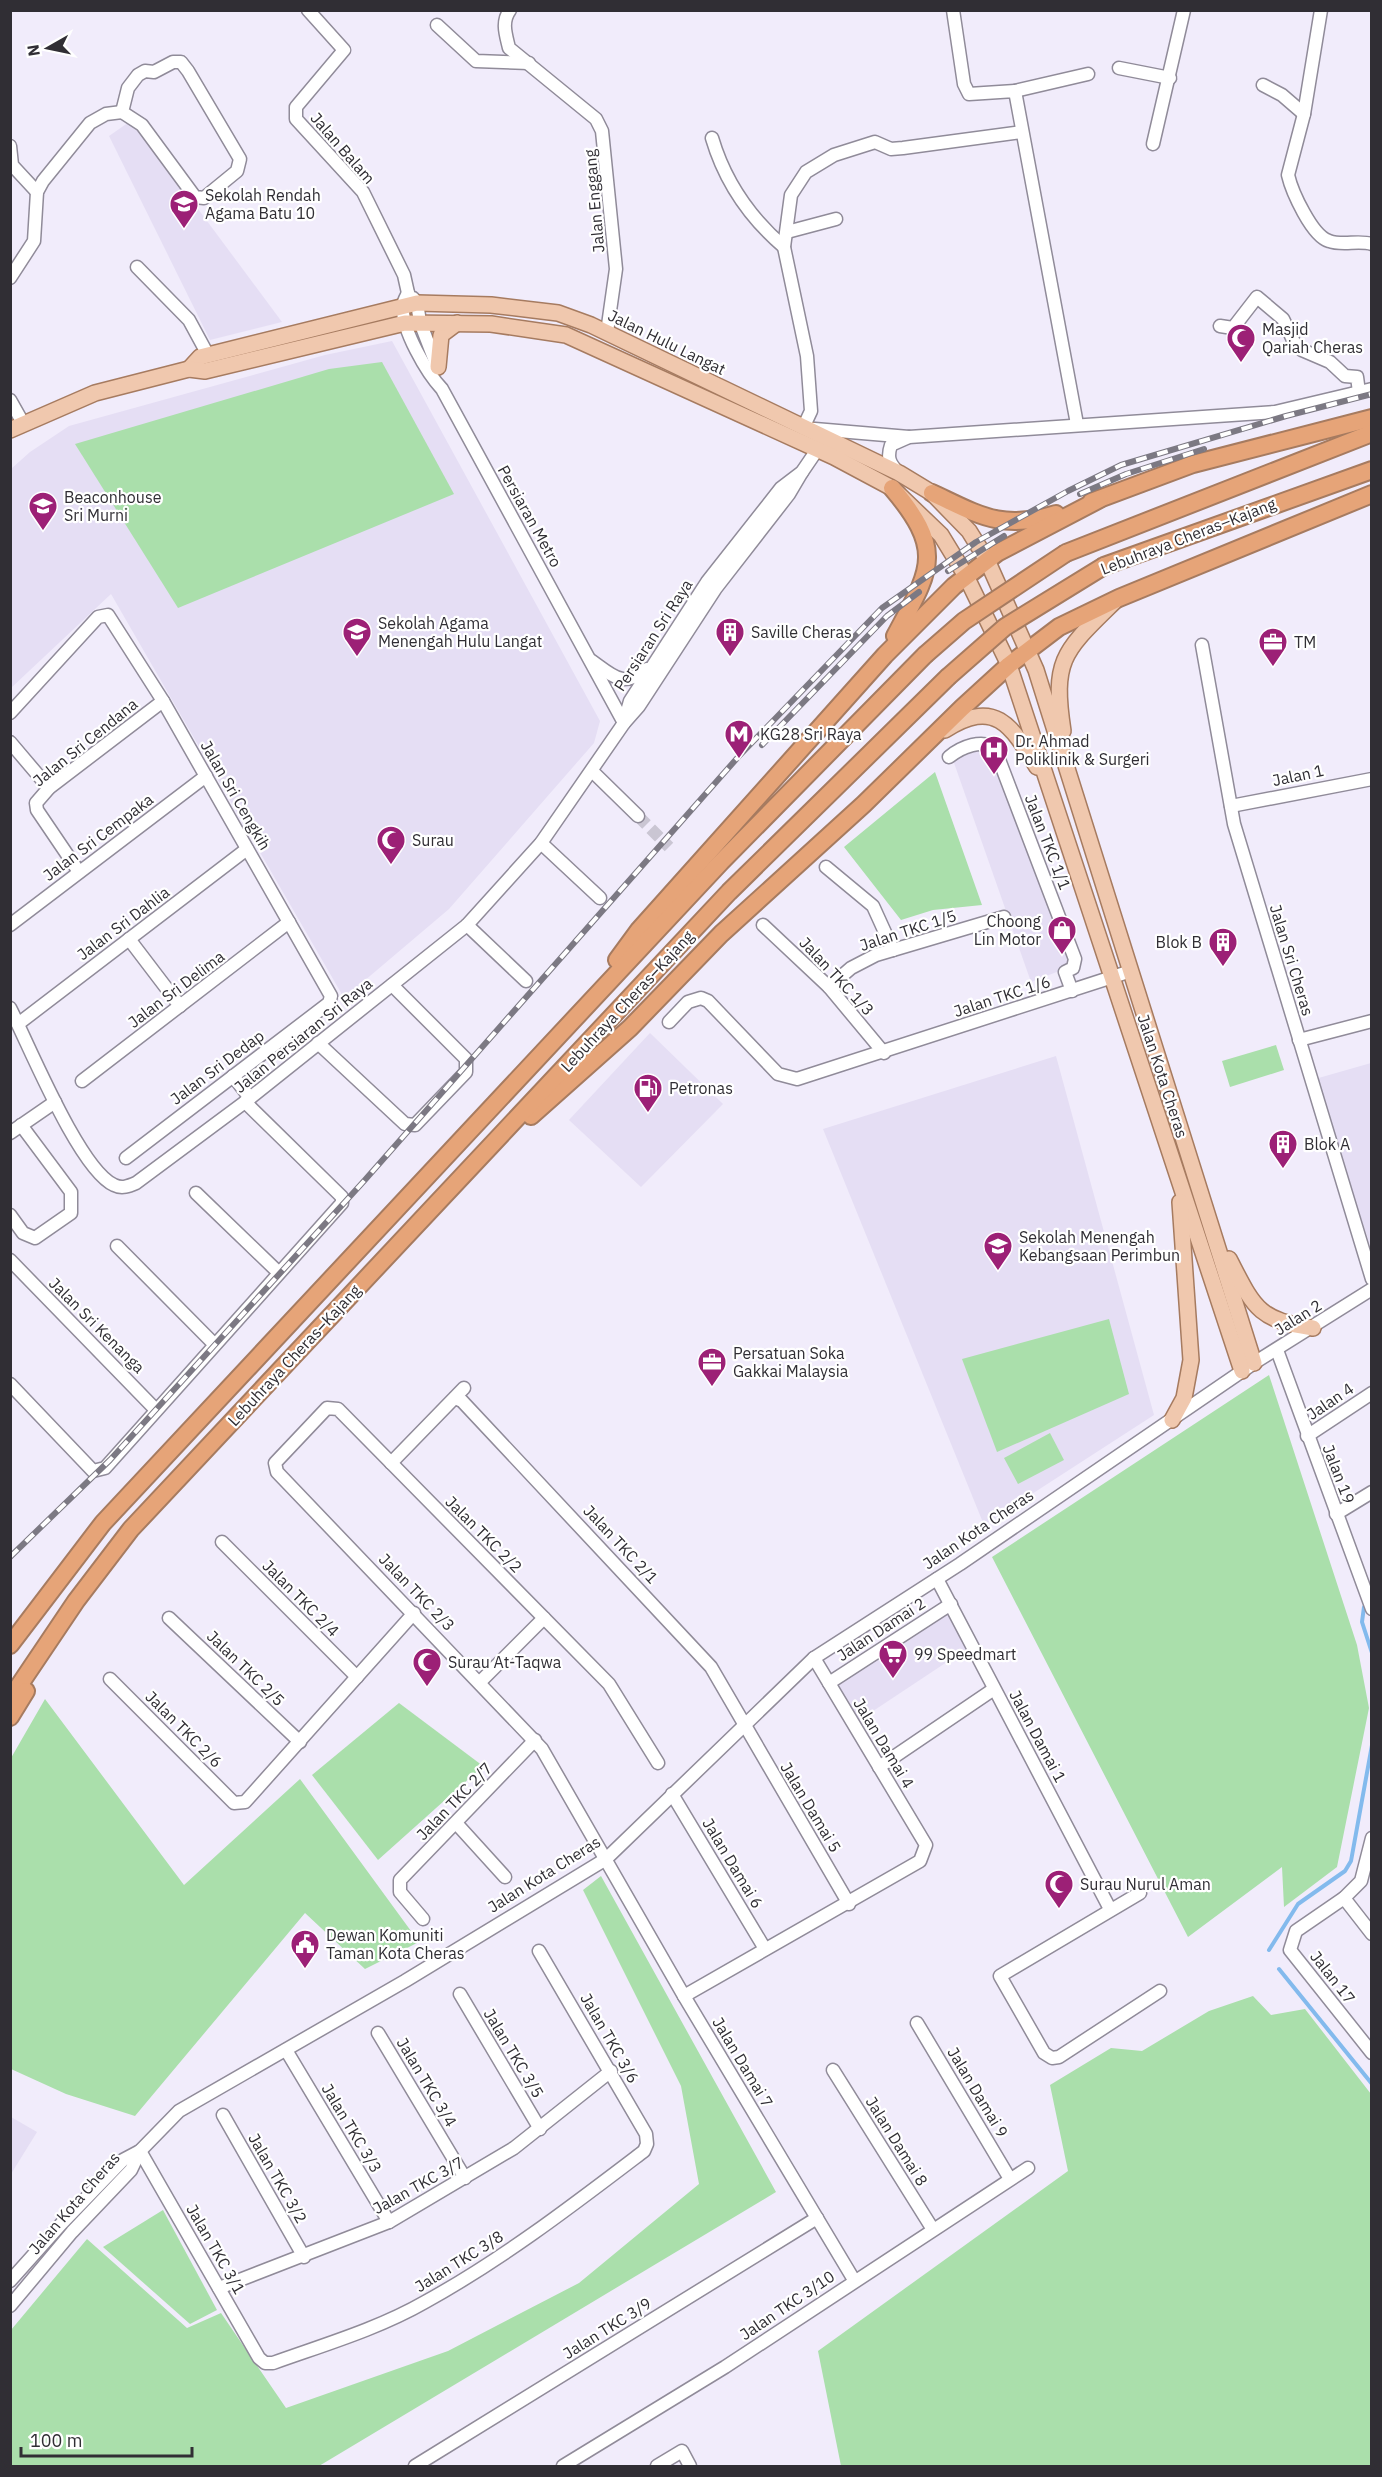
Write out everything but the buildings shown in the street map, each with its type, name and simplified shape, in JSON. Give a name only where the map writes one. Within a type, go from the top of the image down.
[{"type":"highway","points":[[932,493],[1001,522],[1039,520],[1193,464],[1371,418]]},
{"type":"highway","name":"Lebuhraya Cheras–Kajang","points":[[10,1645],[103,1523],[721,862],[925,655],[964,621],[1066,553],[1371,433]]},
{"type":"highway","name":"Lebuhraya Cheras–Kajang","points":[[10,1699],[76,1601],[131,1529],[729,892],[948,677],[1005,627],[1104,566],[1371,470]]},
{"type":"highway","points":[[885,655],[924,584],[928,556],[920,525],[895,481]]},
{"type":"highway","points":[[421,1219],[442,1204],[537,1110],[630,1028],[721,934],[1009,665],[1059,627],[1119,598],[1371,494]]},
{"type":"highway","points":[[568,1026],[639,930],[885,655],[966,576],[987,560],[1100,499]]},
{"type":"highway","points":[[10,1717],[76,1601]]},
{"type":"main road","name":"Jalan Hulu Langat","points":[[189,369],[200,357],[409,300],[491,305],[558,314],[607,332],[803,428],[895,481],[940,535],[966,576],[1009,665]]},
{"type":"main road","name":"Jalan Hulu Langat","points":[[17,426],[95,393],[189,369],[205,371],[412,322],[491,324],[566,335],[817,450],[932,493],[969,531],[987,560],[1036,670]]},
{"type":"main road","points":[[438,367],[441,335],[457,323]]},
{"type":"main road","points":[[1071,782],[1057,692],[1059,673],[1073,644],[1119,598]]},
{"type":"main road","name":"Jalan Kota Cheras","points":[[1009,665],[1178,1179],[1248,1367]]},
{"type":"main road","name":"Jalan Kota Cheras","points":[[1036,670],[1210,1222],[1248,1367]]},
{"type":"main road","points":[[930,740],[958,722],[976,715],[996,718],[1015,734],[1051,790]]},
{"type":"main road","points":[[1172,1420],[1184,1398],[1191,1360],[1178,1179]]},
{"type":"main road","points":[[1210,1222],[1246,1292],[1259,1311],[1285,1324],[1314,1328]]},
{"type":"street","name":"Jalan Balam","points":[[308,10],[344,50],[296,107],[296,119],[363,192],[404,275],[409,300]]},
{"type":"street","name":"Jalan Enggang","points":[[510,10],[506,16],[504,31],[510,48],[596,119],[602,131],[616,269],[607,332]]},
{"type":"street","points":[[953,10],[964,84],[969,94],[1014,92],[1088,74]]},
{"type":"street","points":[[1153,144],[1184,10]]},
{"type":"street","points":[[1321,10],[1304,114],[1288,175],[1308,222],[1317,234],[1330,242],[1371,244]]},
{"type":"street","points":[[437,26],[476,61],[529,63]]},
{"type":"street","points":[[10,278],[34,241],[37,192],[90,123],[106,114],[122,112],[142,125],[195,197],[204,198],[239,167],[237,150],[182,62],[173,62],[154,72],[142,72],[128,88],[122,112]]},
{"type":"street","points":[[1119,68],[1170,78]]},
{"type":"street","points":[[1263,85],[1282,95],[1304,114]]},
{"type":"street","points":[[1014,92],[1077,424]]},
{"type":"street","points":[[1022,132],[891,149],[875,142],[834,155],[806,172],[797,184],[791,195],[784,248],[807,356],[811,411],[803,428],[909,437],[1275,412],[1365,390],[1357,377],[1345,376],[1330,362],[1302,350],[1294,342],[1283,319],[1257,297],[1233,328],[1220,326]]},
{"type":"street","points":[[712,138],[721,168],[734,190],[753,217],[784,248]]},
{"type":"street","points":[[10,146],[12,165],[37,192]]},
{"type":"street","points":[[787,232],[836,219]]},
{"type":"street","points":[[137,267],[189,320],[208,355]]},
{"type":"street","points":[[409,300],[412,322]]},
{"type":"street","name":"Persiaran Metro","points":[[412,322],[438,367],[442,389]]},
{"type":"street","name":"Persiaran Metro","points":[[412,322],[430,376],[442,389],[624,723]]},
{"type":"street","points":[[10,400],[17,426]]},
{"type":"street","points":[[895,481],[888,455],[891,445],[909,437]]},
{"type":"street","name":"Persiaran Sri Raya","points":[[624,723],[639,706],[716,588],[777,509],[817,450]]},
{"type":"street","name":"Persiaran Sri Raya","points":[[624,723],[630,701],[707,582],[782,488],[802,472]]},
{"type":"street","name":"Jalan Sri Cengkih","points":[[10,713],[98,616],[108,615],[163,701],[332,996],[329,1003]]},
{"type":"street","name":"Jalan Sri Cheras","points":[[1202,645],[1231,806],[1371,1279]]},
{"type":"street","name":"Persiaran Metro","points":[[589,659],[618,679],[628,680],[636,677],[658,660]]},
{"type":"street","name":"Jalan Sri Cendana","points":[[79,872],[37,810],[36,803],[49,788],[163,701]]},
{"type":"street","name":"Jalan Persiaran Sri Raya","points":[[13,1017],[55,1102],[82,1150],[105,1178],[122,1187],[136,1183],[248,1100],[467,925],[541,843],[624,723]]},
{"type":"street","points":[[10,742],[49,788]]},
{"type":"street","name":"Jalan TKC 1/1","points":[[949,757],[980,743],[988,743],[995,748],[1075,959],[1072,968],[1065,972],[1072,991]]},
{"type":"street","points":[[592,771],[638,816]]},
{"type":"street","name":"Jalan Sri Cempaka","points":[[10,925],[206,776]]},
{"type":"street","name":"Jalan 1","points":[[1231,806],[1371,778]]},
{"type":"street","points":[[541,843],[600,898]]},
{"type":"street","name":"Jalan Sri Dahlia","points":[[13,1017],[129,939],[248,849]]},
{"type":"street","points":[[826,867],[873,906],[893,950]]},
{"type":"street","name":"Jalan TKC 1/5","points":[[829,987],[851,968],[893,950],[1004,917]]},
{"type":"street","name":"Jalan Sri Delima","points":[[82,1081],[289,922]]},
{"type":"street","points":[[467,925],[526,981]]},
{"type":"street","name":"Jalan TKC 1/3","points":[[763,925],[829,987],[884,1053]]},
{"type":"street","points":[[129,939],[180,1006]]},
{"type":"street","name":"Jalan TKC 1/6","points":[[669,1022],[688,1002],[701,998],[708,1001],[778,1074],[797,1079],[884,1053],[1131,971]]},
{"type":"street","points":[[318,1043],[405,1124],[415,1125],[466,1072],[467,1065],[466,1059],[392,985]]},
{"type":"street","name":"Jalan Sri Dedap","points":[[126,1158],[329,1003]]},
{"type":"street","points":[[1299,1040],[1371,1021]]},
{"type":"street","points":[[10,1384],[93,1471],[105,1468],[343,1200],[248,1100],[233,1076]]},
{"type":"street","points":[[10,1133],[55,1102]]},
{"type":"street","points":[[10,1215],[23,1233],[35,1238],[71,1212],[73,1206],[71,1192],[21,1125]]},
{"type":"street","points":[[196,1193],[278,1272]]},
{"type":"street","points":[[117,1246],[214,1344]]},
{"type":"street","name":"Jalan Sri Kenanga","points":[[12,1262],[156,1410]]},
{"type":"street","name":"Jalan 2","points":[[1248,1367],[1314,1328],[1371,1289]]},
{"type":"street","name":"Jalan 19","points":[[1277,1350],[1371,1609]]},
{"type":"street","name":"Jalan Kota Cheras","points":[[10,2281],[123,2160],[140,2151],[179,2111],[286,2050],[606,1859],[814,1658],[937,1579],[1248,1367]]},
{"type":"street","points":[[391,1463],[464,1388]]},
{"type":"street","name":"Jalan 4","points":[[1307,1436],[1371,1393]]},
{"type":"street","name":"Jalan TKC 2/1","points":[[455,1398],[462,1401],[543,1486],[711,1667],[744,1726]]},
{"type":"street","name":"Jalan TKC 2/2","points":[[277,1472],[275,1463],[327,1408],[338,1409],[609,1684],[658,1763]]},
{"type":"street","name":"Jalan TKC 2/3","points":[[277,1472],[535,1740],[606,1859]]},
{"type":"street","points":[[1336,1514],[1371,1492]]},
{"type":"street","name":"Jalan TKC 2/4","points":[[222,1542],[357,1677]]},
{"type":"street","name":"Jalan Damai 1","points":[[937,1579],[1110,1908]]},
{"type":"street","name":"Jalan Damai 2","points":[[829,1683],[951,1604]]},
{"type":"street","points":[[300,1742],[414,1613]]},
{"type":"street","name":"Jalan TKC 2/5","points":[[169,1618],[300,1742]]},
{"type":"street","points":[[480,1682],[544,1618]]},
{"type":"street","name":"Jalan Damai 4","points":[[814,1658],[926,1845],[920,1861],[849,1904]]},
{"type":"street","name":"Jalan TKC 2/6","points":[[110,1679],[234,1803],[245,1802],[300,1742]]},
{"type":"street","points":[[879,1767],[994,1689]]},
{"type":"street","name":"Jalan Damai 5","points":[[744,1726],[849,1904]]},
{"type":"street","name":"Jalan TKC 2/7","points":[[423,1918],[400,1892],[400,1880],[535,1740]]},
{"type":"street","name":"Jalan Damai 6","points":[[672,1794],[765,1949]]},
{"type":"street","points":[[456,1823],[505,1876]]},
{"type":"street","points":[[1371,1838],[1362,1881],[1344,1898],[1371,1934]]},
{"type":"street","name":"Jalan Damai 7","points":[[606,1859],[684,1996],[854,2280]]},
{"type":"street","points":[[1140,1893],[1110,1908],[1000,1976],[1044,2053],[1052,2058],[1059,2057],[1160,1991]]},
{"type":"street","name":"Jalan 17","points":[[1344,1898],[1296,1931],[1290,1950],[1371,2053]]},
{"type":"street","points":[[684,1996],[849,1904]]},
{"type":"street","name":"Jalan TKC 3/6","points":[[539,1951],[611,2071],[646,2134],[648,2144]]},
{"type":"street","name":"Jalan TKC 3/5","points":[[460,1994],[540,2128]]},
{"type":"street","name":"Jalan Damai 9","points":[[917,2023],[1010,2179]]},
{"type":"street","name":"Jalan TKC 3/4","points":[[378,2033],[465,2178]]},
{"type":"street","name":"Jalan TKC 3/3","points":[[286,2050],[389,2222]]},
{"type":"street","name":"Jalan Damai 8","points":[[833,2070],[932,2228]]},
{"type":"street","name":"Jalan TKC 3/7","points":[[219,2288],[304,2257],[389,2222],[465,2178],[540,2128],[611,2071]]},
{"type":"street","name":"Jalan TKC 3/2","points":[[223,2115],[304,2257]]},
{"type":"street","name":"Jalan TKC 3/8","points":[[265,2363],[273,2363],[352,2334],[424,2303],[551,2222],[644,2151],[648,2144]]},
{"type":"street","name":"Jalan Kota Cheras","points":[[10,2306],[72,2232],[131,2170],[140,2151]]},
{"type":"street","name":"Jalan TKC 3/1","points":[[140,2151],[259,2358],[265,2363]]},
{"type":"street","name":"Jalan TKC 3/10","points":[[563,2466],[724,2367],[932,2228],[1028,2168]]},
{"type":"street","name":"Jalan TKC 3/9","points":[[415,2466],[817,2218]]},
{"type":"street","points":[[657,2466],[682,2451],[690,2466]]},
{"type":"shaded area","name":"Sekolah Rendah Agama Batu 10","points":[[132,120],[282,322],[210,340],[109,136]]},
{"type":"shaded area","name":"Sekolah Agama Menengah Hulu Langat","points":[[392,341],[600,721],[594,743],[449,909],[344,998],[111,594],[11,688],[11,469],[30,452],[69,426],[325,355]]},
{"type":"shaded area","points":[[985,748],[992,751],[1071,960],[1067,968],[1031,982],[953,760]]},
{"type":"shaded area","points":[[650,1033],[723,1104],[641,1187],[569,1120]]},
{"type":"shaded area","name":"Sekolah Menengah Kebangsaan Perimbun","points":[[1056,1056],[1154,1415],[984,1525],[823,1129]]},
{"type":"shaded area","points":[[1371,1063],[1371,1248],[1315,1079]]},
{"type":"shaded area","points":[[948,1611],[968,1648],[858,1721],[835,1684]]},
{"type":"shaded area","points":[[11,2117],[37,2132],[11,2174]]},
{"type":"green space","points":[[382,362],[454,494],[178,608],[75,444],[329,369]]},
{"type":"green space","points":[[935,772],[982,905],[933,910],[901,920],[844,847]]},
{"type":"green space","points":[[1276,1045],[1284,1070],[1230,1087],[1222,1061]]},
{"type":"green space","points":[[1109,1319],[1129,1394],[997,1452],[962,1359]]},
{"type":"green space","points":[[1269,1375],[1357,1645],[1369,1708],[1337,1867],[1284,1907],[1282,1867],[1188,1937],[992,1557]]},
{"type":"green space","points":[[1050,1433],[1064,1460],[1018,1484],[1004,1458]]},
{"type":"green space","points":[[45,1699],[184,1885],[300,1779],[419,1942],[365,1969],[305,1913],[135,2116],[66,2094],[11,2069],[11,1758]]},
{"type":"green space","points":[[399,1703],[483,1766],[378,1860],[312,1775]]},
{"type":"green space","points":[[601,1876],[776,2192],[319,2466],[11,2466],[11,2330],[87,2239],[187,2328],[221,2313],[286,2408],[448,2351],[579,2283],[699,2184],[681,2086],[583,1890]]},
{"type":"green space","points":[[1253,1996],[1271,2015],[1305,2009],[1371,2094],[1371,2466],[841,2466],[818,2351],[1068,2171],[1050,2085],[1111,2048],[1142,2051],[1209,2011]]},
{"type":"green space","points":[[163,2210],[217,2310],[190,2324],[103,2247]]},
{"type":"waterway","points":[[1364,1607],[1362,1622],[1372,1653]]},
{"type":"waterway","points":[[1269,1950],[1298,1904],[1345,1871],[1351,1861],[1372,1745]]},
{"type":"waterway","points":[[1279,1969],[1372,2084]]},
{"type":"tunnel","points":[[638,816],[669,847]]},
{"type":"railway","points":[[10,1557],[110,1460],[364,1181],[739,756],[882,608],[976,542],[1068,491],[1121,465],[1286,416],[1372,394]]},
{"type":"railway","points":[[1080,494],[1126,474],[1204,449]]},
{"type":"railway","points":[[948,571],[1004,536]]},
{"type":"railway","points":[[762,745],[887,616],[919,592]]},
{"type":"place","name":"Sekolah Rendah Agama Batu 10","points":[[184,230]]},
{"type":"place","name":"Masjid Qariah Cheras","points":[[1241,364]]},
{"type":"place","name":"Beaconhouse Sri Murni","points":[[43,532]]},
{"type":"place","name":"Sekolah Agama Menengah Hulu Langat","points":[[357,658]]},
{"type":"place","name":"Saville Cheras","points":[[730,658]]},
{"type":"place","name":"TM","points":[[1273,668]]},
{"type":"place","name":"KG28 Sri Raya","points":[[739,760]]},
{"type":"place","name":"Dr. Ahmad Poliklinik & Surgeri","points":[[994,776]]},
{"type":"place","name":"Surau","points":[[391,866]]},
{"type":"place","name":"Choong Lin Motor","points":[[1062,956]]},
{"type":"place","name":"Blok B","points":[[1223,968]]},
{"type":"place","name":"Petronas","points":[[648,1114]]},
{"type":"place","name":"Blok A","points":[[1283,1170]]},
{"type":"place","name":"Sekolah Menengah Kebangsaan Perimbun","points":[[998,1272]]},
{"type":"place","name":"Persatuan Soka Gakkai Malaysia","points":[[712,1388]]},
{"type":"place","name":"99 Speedmart","points":[[893,1680]]},
{"type":"place","name":"Surau At-Taqwa","points":[[427,1688]]},
{"type":"place","name":"Surau Nurul Aman","points":[[1059,1910]]},
{"type":"place","name":"Dewan Komuniti Taman Kota Cheras","points":[[305,1970]]}]
